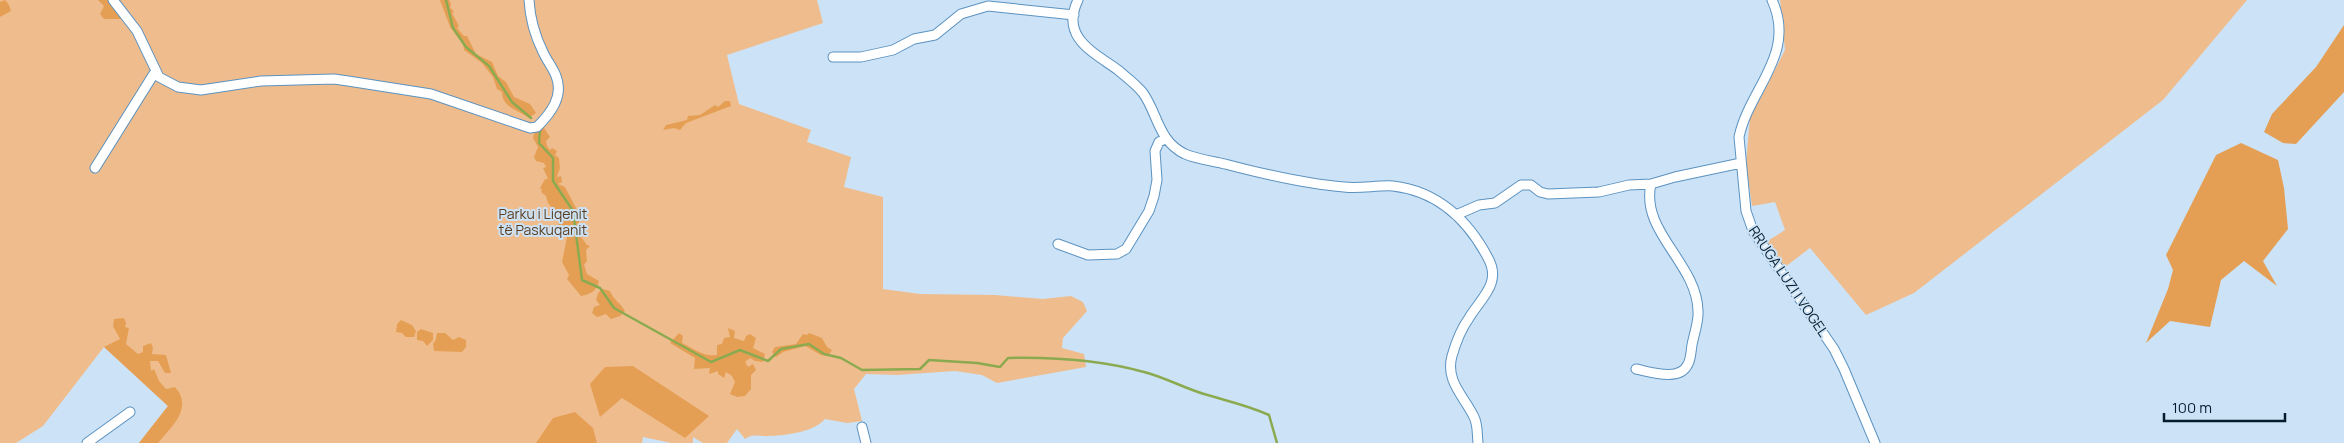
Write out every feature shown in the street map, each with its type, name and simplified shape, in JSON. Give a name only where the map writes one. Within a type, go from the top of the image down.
[{"type":"street","points":[[113,0],[137,31],[156,72],[166,82],[190,90],[261,81],[321,79],[381,85],[431,94],[530,128],[537,127],[549,114],[560,91],[556,75],[539,44],[529,0]]},
{"type":"street","points":[[1078,0],[1074,15],[1075,27],[1081,43],[1135,84],[1143,94],[1165,139],[1185,154],[1251,171],[1343,187],[1392,186],[1408,189],[1436,199],[1456,215],[1481,245],[1489,259],[1494,277],[1488,290],[1462,330],[1449,368],[1452,381],[1474,417],[1478,443]]},
{"type":"street","name":"RRUGA LUZI I VOGEL","points":[[1772,0],[1779,25],[1779,41],[1763,86],[1741,128],[1739,137],[1746,210],[1753,231],[1834,349],[1875,443]]},
{"type":"street","points":[[833,56],[861,57],[893,50],[914,39],[935,35],[961,14],[988,6],[1074,15]]},
{"type":"street","points":[[95,168],[156,72]]},
{"type":"street","points":[[1058,244],[1088,256],[1116,254],[1126,249],[1149,211],[1157,180],[1155,151],[1159,142],[1165,139]]},
{"type":"street","points":[[1456,215],[1479,205],[1495,203],[1521,185],[1531,185],[1540,192],[1548,194],[1599,192],[1629,185],[1651,184],[1675,177],[1741,164]]},
{"type":"street","points":[[1636,370],[1676,375],[1682,372],[1688,364],[1698,311],[1689,281],[1654,222],[1649,207],[1651,184]]},
{"type":"street","points":[[87,443],[130,412]]},
{"type":"street","points":[[862,427],[866,443]]},
{"type":"green space","name":"Parku i Liqenit të Paskuqanit","points":[[0,0],[817,0],[823,23],[727,55],[739,104],[811,130],[807,142],[851,157],[844,187],[883,197],[883,289],[920,294],[995,295],[1043,299],[1071,296],[1083,302],[1087,311],[1063,338],[1062,348],[1084,354],[1086,367],[997,383],[982,375],[955,371],[897,375],[866,374],[854,389],[862,421],[847,423],[825,419],[813,428],[797,433],[752,436],[745,439],[737,429],[727,443],[703,443],[693,437],[693,443],[671,443],[643,437],[642,443],[139,443],[168,406],[104,347],[43,426],[16,443],[0,443]]},
{"type":"green space","points":[[1780,0],[2247,0],[2163,100],[1914,293],[1866,315],[1810,248],[1785,267],[1766,242],[1785,230],[1775,202],[1752,206],[1746,163],[1750,118],[1785,50]]},
{"type":"shaded area","points":[[5,0],[11,11],[0,17],[0,2]]},
{"type":"shaded area","points":[[98,0],[110,0],[126,19],[104,19],[100,14],[104,6]]},
{"type":"shaded area","points":[[440,0],[449,0],[450,7],[454,12],[452,13],[459,26],[457,28],[464,36],[467,36],[476,54],[492,62],[498,76],[506,82],[514,97],[530,104],[536,113],[529,118],[505,102],[502,92],[497,89],[493,77],[482,63],[464,50],[463,44],[450,27]]},
{"type":"shaded area","points":[[2344,25],[2344,92],[2296,144],[2283,143],[2264,132],[2272,114],[2316,67]]},
{"type":"shaded area","points":[[725,101],[730,101],[731,106],[686,123],[680,130],[674,128],[663,130],[666,125],[687,120],[688,116],[700,115],[715,105],[718,107]]},
{"type":"shaded area","points":[[542,125],[550,137],[546,141],[547,146],[550,150],[552,148],[557,151],[555,155],[559,158],[560,168],[557,177],[561,176],[562,182],[558,184],[565,187],[577,210],[580,211],[578,233],[587,245],[590,246],[586,250],[587,261],[584,265],[587,274],[599,281],[595,290],[581,296],[567,279],[569,275],[562,262],[567,237],[564,231],[558,229],[559,216],[548,203],[546,196],[541,192],[540,188],[545,179],[548,179],[543,168],[546,167],[544,163],[536,161],[534,157],[538,147],[533,138],[534,133],[532,131]]},
{"type":"shaded area","points":[[2241,143],[2278,160],[2284,188],[2288,229],[2263,261],[2277,286],[2244,261],[2221,280],[2210,327],[2170,321],[2146,343],[2168,289],[2173,270],[2166,255],[2216,155]]},
{"type":"shaded area","points":[[603,289],[610,291],[625,311],[620,316],[611,319],[606,314],[597,317],[592,313],[594,307],[600,305],[596,300],[598,293]]},
{"type":"shaded area","points":[[124,318],[125,327],[129,328],[126,344],[138,354],[143,352],[143,346],[151,343],[153,348],[152,354],[166,355],[171,373],[165,373],[158,361],[150,361],[151,371],[154,369],[159,381],[166,389],[175,387],[182,402],[181,410],[174,424],[158,443],[139,443],[168,406],[104,347],[120,339],[113,326],[114,319]]},
{"type":"shaded area","points":[[401,320],[412,325],[416,331],[414,337],[406,337],[402,333],[396,332],[397,324]]},
{"type":"shaded area","points":[[728,328],[735,331],[734,338],[744,341],[746,336],[750,334],[756,338],[753,348],[765,354],[763,362],[750,358],[745,362],[748,367],[753,364],[756,370],[751,375],[751,389],[745,396],[737,397],[730,394],[735,382],[732,376],[726,372],[724,378],[718,374],[718,371],[709,374],[710,368],[694,369],[695,358],[670,343],[679,333],[683,336],[682,343],[703,354],[717,355],[717,345],[722,344],[724,338],[730,337]]},
{"type":"shaded area","points":[[421,329],[433,333],[433,340],[427,346],[423,341],[417,340],[417,332]]},
{"type":"shaded area","points":[[437,333],[445,333],[453,340],[459,337],[466,340],[466,347],[462,352],[434,351],[433,344]]},
{"type":"shaded area","points":[[809,333],[822,338],[827,347],[832,350],[828,356],[821,355],[805,346],[783,352],[776,357],[772,352],[775,347],[796,344],[803,334],[807,335]]},
{"type":"shaded area","points":[[633,366],[709,416],[685,438],[622,398],[600,417],[590,384],[605,367]]},
{"type":"shaded area","points":[[575,412],[593,428],[597,443],[536,443],[553,418]]},
{"type":"waterway","points":[[446,0],[453,28],[466,47],[489,66],[512,102],[531,118]]},
{"type":"waterway","points":[[540,128],[539,143],[553,158],[553,181],[573,211],[582,280],[600,288],[614,308],[711,362],[740,350],[768,361],[781,349],[809,344],[824,354],[841,358],[862,370],[920,369],[929,360],[977,363],[1000,367],[1008,358],[1042,358],[1093,362],[1152,374],[1196,392],[1269,415],[1277,443]]}]
